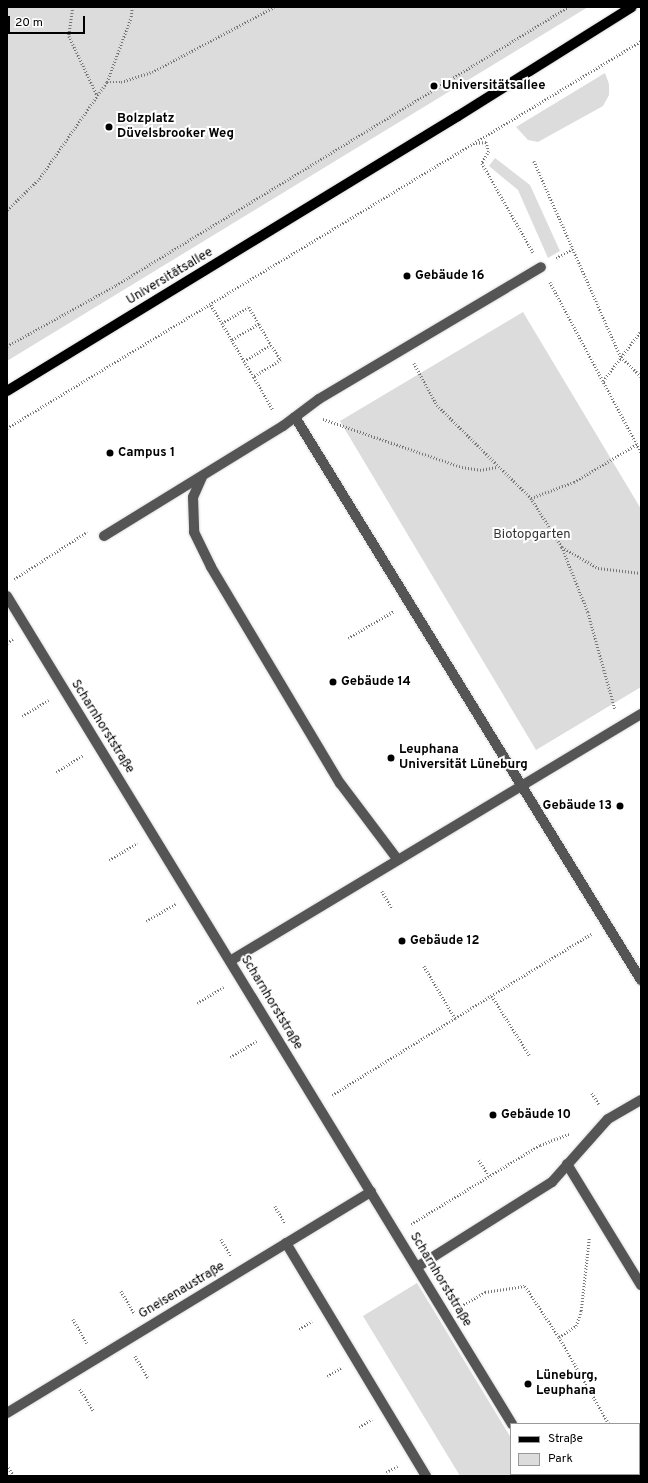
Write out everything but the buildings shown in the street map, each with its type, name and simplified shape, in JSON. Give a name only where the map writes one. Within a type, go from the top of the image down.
[{"type":"main road","name":"Universitätsallee","points":[[7,391],[458,116],[632,7]]},
{"type":"street","points":[[104,536],[283,426],[319,399],[541,267]]},
{"type":"street","points":[[300,414],[408,602],[641,980]]},
{"type":"street","points":[[202,477],[193,497],[194,532],[211,567],[340,783],[398,860]]},
{"type":"street","name":"Scharnhorststraße","points":[[7,596],[511,1423]]},
{"type":"street","points":[[230,961],[641,714]]},
{"type":"street","points":[[417,1267],[552,1182],[608,1119],[641,1100]]},
{"type":"street","points":[[567,1164],[641,1285]]},
{"type":"street","name":"Gneisenaustraße","points":[[7,1413],[371,1192]]},
{"type":"street","points":[[286,1244],[426,1476]]},
{"type":"path","points":[[73,7],[69,36],[97,95]]},
{"type":"path","points":[[7,210],[40,179],[107,82],[131,17],[132,7]]},
{"type":"path","points":[[107,82],[121,82],[152,72],[274,7]]},
{"type":"path","points":[[7,346],[116,285],[568,7]]},
{"type":"path","points":[[7,428],[211,305],[641,41]]},
{"type":"path","points":[[534,161],[621,357],[641,376]]},
{"type":"path","points":[[211,305],[283,426]]},
{"type":"path","points":[[222,323],[249,307],[281,360],[254,377]]},
{"type":"path","points":[[232,340],[259,324]]},
{"type":"path","points":[[603,381],[640,332]]},
{"type":"path","points":[[244,361],[271,345]]},
{"type":"path","points":[[405,348],[437,405],[497,467],[531,498],[562,547],[588,612],[620,727]]},
{"type":"path","points":[[606,388],[641,452]]},
{"type":"path","points":[[300,414],[462,467],[480,470],[497,467]]},
{"type":"path","points":[[531,498],[574,482],[637,444]]},
{"type":"path","points":[[7,583],[88,531],[104,536]]},
{"type":"path","points":[[562,547],[598,568],[641,573]]},
{"type":"path","points":[[348,638],[408,602]]},
{"type":"path","points":[[22,716],[65,691]]},
{"type":"path","points":[[56,772],[99,746]]},
{"type":"path","points":[[109,860],[152,834]]},
{"type":"path","points":[[146,921],[190,895]]},
{"type":"path","points":[[335,1092],[606,925]]},
{"type":"path","points":[[424,966],[455,1018]]},
{"type":"path","points":[[197,1003],[240,978]]},
{"type":"path","points":[[492,996],[530,1056]]},
{"type":"path","points":[[230,1057],[273,1032]]},
{"type":"path","points":[[592,1093],[608,1119]]},
{"type":"path","points":[[396,1233],[540,1145],[574,1132]]},
{"type":"path","points":[[480,1160],[489,1176]]},
{"type":"path","points":[[559,1338],[576,1326],[581,1311],[593,1206]]},
{"type":"path","points":[[446,1314],[486,1292],[525,1286],[559,1338],[608,1423]]},
{"type":"path","points":[[121,1291],[144,1330]]},
{"type":"path","points":[[73,1319],[96,1359]]},
{"type":"path","points":[[126,1341],[148,1378]]},
{"type":"path","points":[[71,1374],[94,1411]]},
{"type":"path","points":[[7,1465],[14,1476]]},
{"type":"green space","points":[[7,7],[588,7],[7,361]]},
{"type":"green space","points":[[605,73],[609,84],[609,95],[603,106],[538,142],[528,140],[516,127]]},
{"type":"green space","points":[[495,158],[530,185],[560,251],[548,258],[518,190],[489,166]]},
{"type":"green space","name":"Biotopgarten","points":[[523,312],[641,509],[641,687],[536,750],[340,421]]},
{"type":"green space","points":[[417,1283],[510,1436],[510,1475],[534,1476],[460,1476],[363,1316]]},
{"type":"place","name":"Universitätsallee","points":[[434,86]]},
{"type":"place","name":"Bolzplatz Düvelsbrooker Weg","points":[[109,127]]},
{"type":"place","name":"Gebäude 16","points":[[407,276]]},
{"type":"place","name":"Campus 1","points":[[110,453]]},
{"type":"place","name":"Gebäude 14","points":[[333,682]]},
{"type":"place","name":"Leuphana Universität Lüneburg","points":[[391,758]]},
{"type":"place","name":"Gebäude 13","points":[[620,806]]},
{"type":"place","name":"Gebäude 12","points":[[402,941]]},
{"type":"place","name":"Gebäude 10","points":[[493,1115]]},
{"type":"place","name":"Lüneburg, Leuphana","points":[[528,1384]]}]
